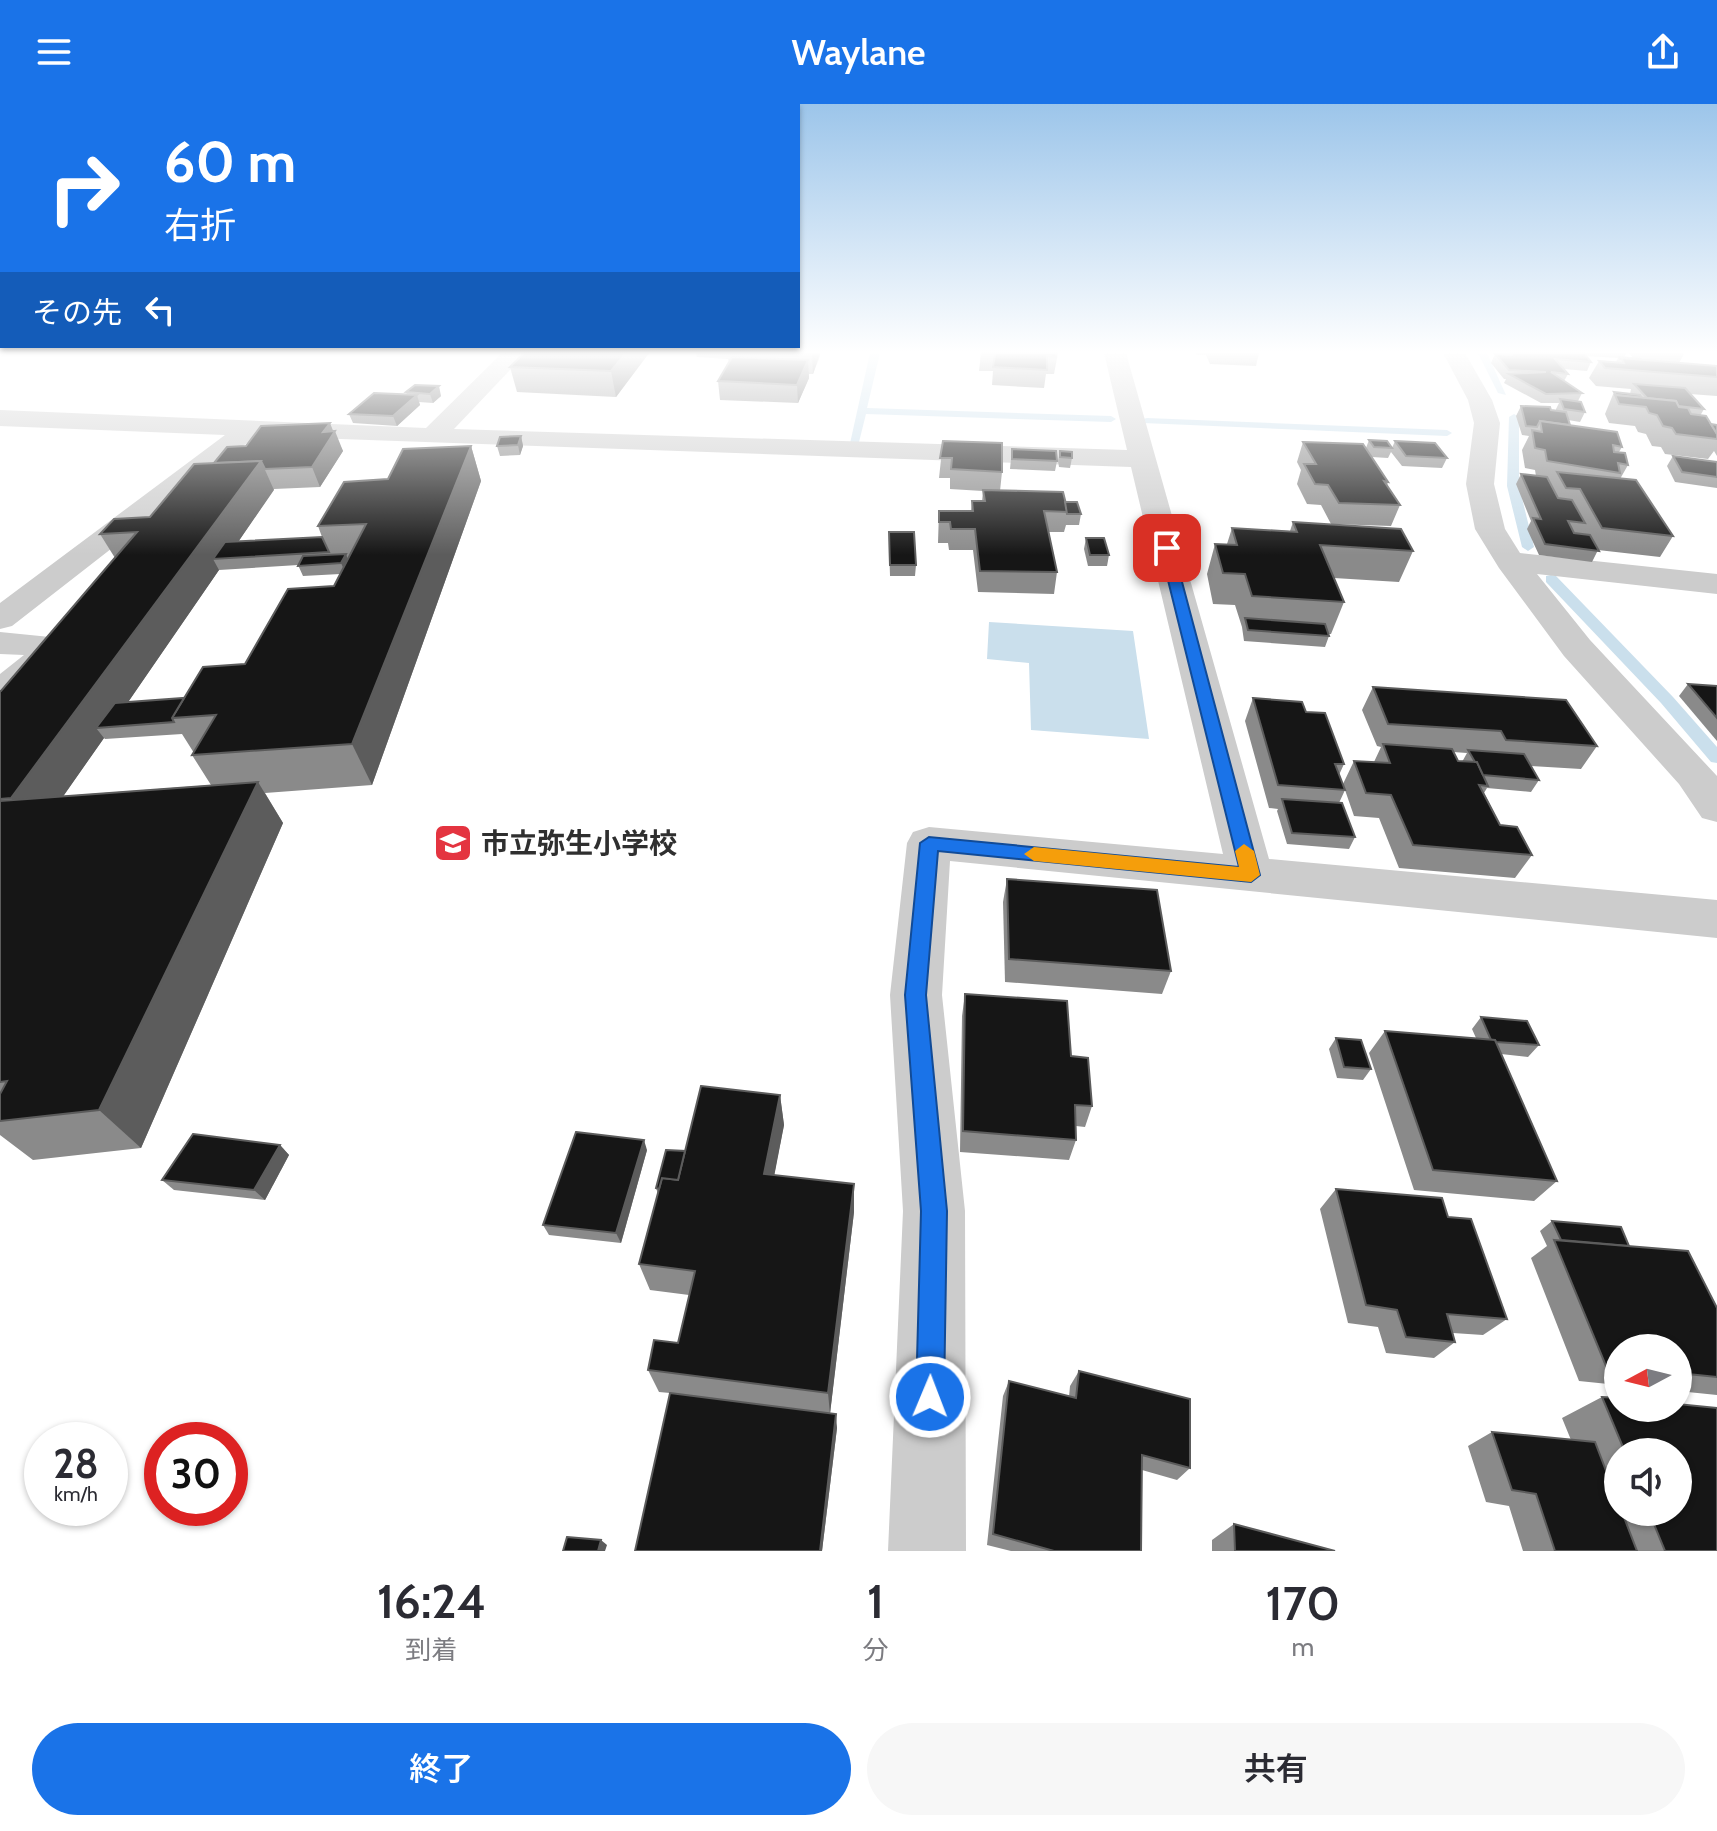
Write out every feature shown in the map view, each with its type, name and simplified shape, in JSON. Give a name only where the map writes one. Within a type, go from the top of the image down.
[{"type":"street","points":[[63,421],[1144,459]]},
{"type":"street","points":[[433,436],[448,421]]},
{"type":"street","points":[[1133,421],[1251,875]]},
{"type":"street","points":[[1486,421],[1480,484],[1482,505],[1490,529],[1510,561],[1577,648],[1694,774],[1717,807]]},
{"type":"street","points":[[0,619],[251,428]]},
{"type":"street","points":[[1510,561],[1717,584]]},
{"type":"street","points":[[0,643],[57,647],[0,693]]},
{"type":"street","points":[[927,1551],[934,1211],[916,995],[929,843],[1717,919]]},
{"type":"water","points":[[989,622],[1133,631],[1149,739],[1031,730],[1029,663],[987,659]]},
{"type":"building","points":[[1525,421],[1569,421],[1570,425],[1540,421],[1537,427],[1526,426]]},
{"type":"building","points":[[1540,421],[1617,432],[1622,447],[1613,445],[1614,452],[1625,453],[1628,465],[1618,463],[1620,473],[1547,461],[1545,450],[1535,448],[1532,430],[1542,432]]},
{"type":"building","points":[[1660,421],[1709,421],[1717,439],[1676,434],[1672,428],[1663,426]]},
{"type":"building","points":[[330,423],[323,432],[335,431],[312,467],[265,469],[261,461],[214,463],[227,447],[246,446],[261,426]]},
{"type":"building","points":[[521,436],[518,445],[497,446],[500,437]]},
{"type":"building","points":[[1369,440],[1387,441],[1392,448],[1374,447]]},
{"type":"building","points":[[943,441],[1002,443],[1002,472],[951,469],[952,458],[940,458]]},
{"type":"building","points":[[1395,441],[1435,443],[1447,458],[1406,456]]},
{"type":"building","points":[[1303,442],[1363,444],[1400,505],[1339,503],[1328,485],[1315,484],[1304,464],[1316,464]]},
{"type":"building","points":[[471,446],[352,744],[192,755],[216,715],[172,718],[203,667],[245,664],[288,589],[334,586],[366,524],[318,526],[344,482],[388,479],[403,449]]},
{"type":"building","points":[[1012,449],[1056,451],[1057,461],[1012,459]]},
{"type":"building","points":[[1060,451],[1072,452],[1072,458],[1060,457]]},
{"type":"building","points":[[1673,456],[1717,462],[1717,477],[1682,472]]},
{"type":"building","points":[[261,461],[11,798],[0,799],[0,691],[137,532],[100,534],[114,519],[150,517],[194,464]]},
{"type":"building","points":[[1557,472],[1636,480],[1673,536],[1602,528],[1580,489],[1566,488]]},
{"type":"building","points":[[1521,474],[1547,477],[1558,498],[1572,500],[1585,523],[1568,521],[1574,533],[1590,535],[1599,551],[1545,544],[1533,518],[1541,519]]},
{"type":"building","points":[[983,490],[1063,492],[1068,512],[1044,511],[1057,572],[980,571],[975,529],[951,529],[950,522],[939,522],[939,511],[973,511],[972,501],[985,501]]},
{"type":"building","points":[[1065,502],[1077,502],[1081,514],[1067,514]]},
{"type":"building","points":[[1293,522],[1401,529],[1413,551],[1320,545],[1344,602],[1252,596],[1245,574],[1223,573],[1215,544],[1237,545],[1232,528],[1297,532]]},
{"type":"building","points":[[889,532],[914,532],[916,565],[890,565]]},
{"type":"building","points":[[322,537],[329,552],[213,559],[225,542]]},
{"type":"building","points":[[1086,538],[1104,538],[1109,555],[1090,555]]},
{"type":"building","points":[[346,554],[341,563],[298,566],[303,556]]},
{"type":"building","points":[[1245,618],[1325,624],[1329,636],[1248,630]]},
{"type":"building","points":[[1688,684],[1717,686],[1717,718]]},
{"type":"building","points":[[1373,687],[1566,700],[1597,746],[1506,740],[1501,731],[1388,724]]},
{"type":"building","points":[[184,698],[172,718],[174,722],[96,728],[115,703]]},
{"type":"building","points":[[1253,698],[1302,702],[1306,712],[1325,713],[1344,764],[1335,764],[1345,790],[1278,785]]},
{"type":"building","points":[[1383,744],[1452,749],[1458,761],[1477,762],[1488,786],[1479,785],[1500,825],[1517,827],[1532,855],[1413,845],[1391,795],[1366,793],[1354,761],[1390,763]]},
{"type":"building","points":[[1468,750],[1524,754],[1539,780],[1483,775]]},
{"type":"building","points":[[258,782],[99,1110],[0,1121],[0,1094],[7,1081],[0,1082],[0,801]]},
{"type":"building","points":[[1282,799],[1342,803],[1355,837],[1292,833]]},
{"type":"building","points":[[1007,879],[1157,890],[1171,971],[1009,959]]},
{"type":"building","points":[[965,994],[1067,1001],[1071,1056],[1088,1058],[1092,1106],[1075,1105],[1076,1140],[963,1131]]},
{"type":"building","points":[[1481,1017],[1527,1021],[1539,1045],[1491,1040]]},
{"type":"building","points":[[1385,1031],[1495,1040],[1557,1181],[1433,1170]]},
{"type":"building","points":[[1336,1038],[1361,1040],[1371,1069],[1344,1067]]},
{"type":"building","points":[[701,1086],[780,1095],[764,1174],[854,1184],[828,1393],[648,1370],[654,1340],[678,1343],[695,1271],[639,1264],[662,1178],[678,1180]]},
{"type":"building","points":[[576,1132],[644,1140],[616,1233],[543,1225]]},
{"type":"building","points":[[193,1134],[280,1145],[254,1190],[162,1180]]},
{"type":"building","points":[[666,1150],[685,1151],[678,1180],[662,1178],[659,1189],[656,1188]]},
{"type":"building","points":[[1336,1189],[1442,1198],[1448,1217],[1471,1219],[1507,1319],[1447,1314],[1455,1342],[1406,1337],[1397,1310],[1366,1305]]},
{"type":"building","points":[[1552,1221],[1621,1227],[1629,1246],[1561,1240]]},
{"type":"building","points":[[1554,1240],[1688,1251],[1717,1308],[1717,1377],[1692,1374],[1692,1334],[1604,1334],[1604,1361]]},
{"type":"building","points":[[1079,1371],[1190,1399],[1190,1468],[1142,1455],[1141,1551],[1054,1551],[993,1534],[1009,1381],[1076,1398]]},
{"type":"building","points":[[670,1393],[836,1414],[820,1551],[635,1551]]},
{"type":"building","points":[[1692,1405],[1717,1408],[1717,1551],[1665,1551],[1655,1526],[1692,1526],[1692,1438],[1619,1438],[1612,1422],[1692,1422]]},
{"type":"building","points":[[1492,1432],[1595,1442],[1604,1465],[1604,1526],[1627,1526],[1637,1551],[1555,1551],[1536,1494],[1512,1490]]},
{"type":"building","points":[[1234,1524],[1335,1551],[1235,1551]]},
{"type":"building","points":[[567,1537],[601,1540],[598,1551],[563,1551]]},
{"type":"waterway","points":[[853,446],[859,421]]},
{"type":"waterway","points":[[1147,421],[1447,433]]},
{"type":"waterway","points":[[1514,421],[1513,486],[1528,547]]},
{"type":"waterway","points":[[1551,579],[1667,700],[1717,758]]},
{"type":"slow traffic","points":[[1034,854],[1251,875],[1244,851]]},
{"type":"place","name":"市立弥生小学校","points":[[453,843]]},
{"type":"route","points":[[930,1397],[934,1211],[916,995],[929,843],[1251,875],[1167,548]]}]
